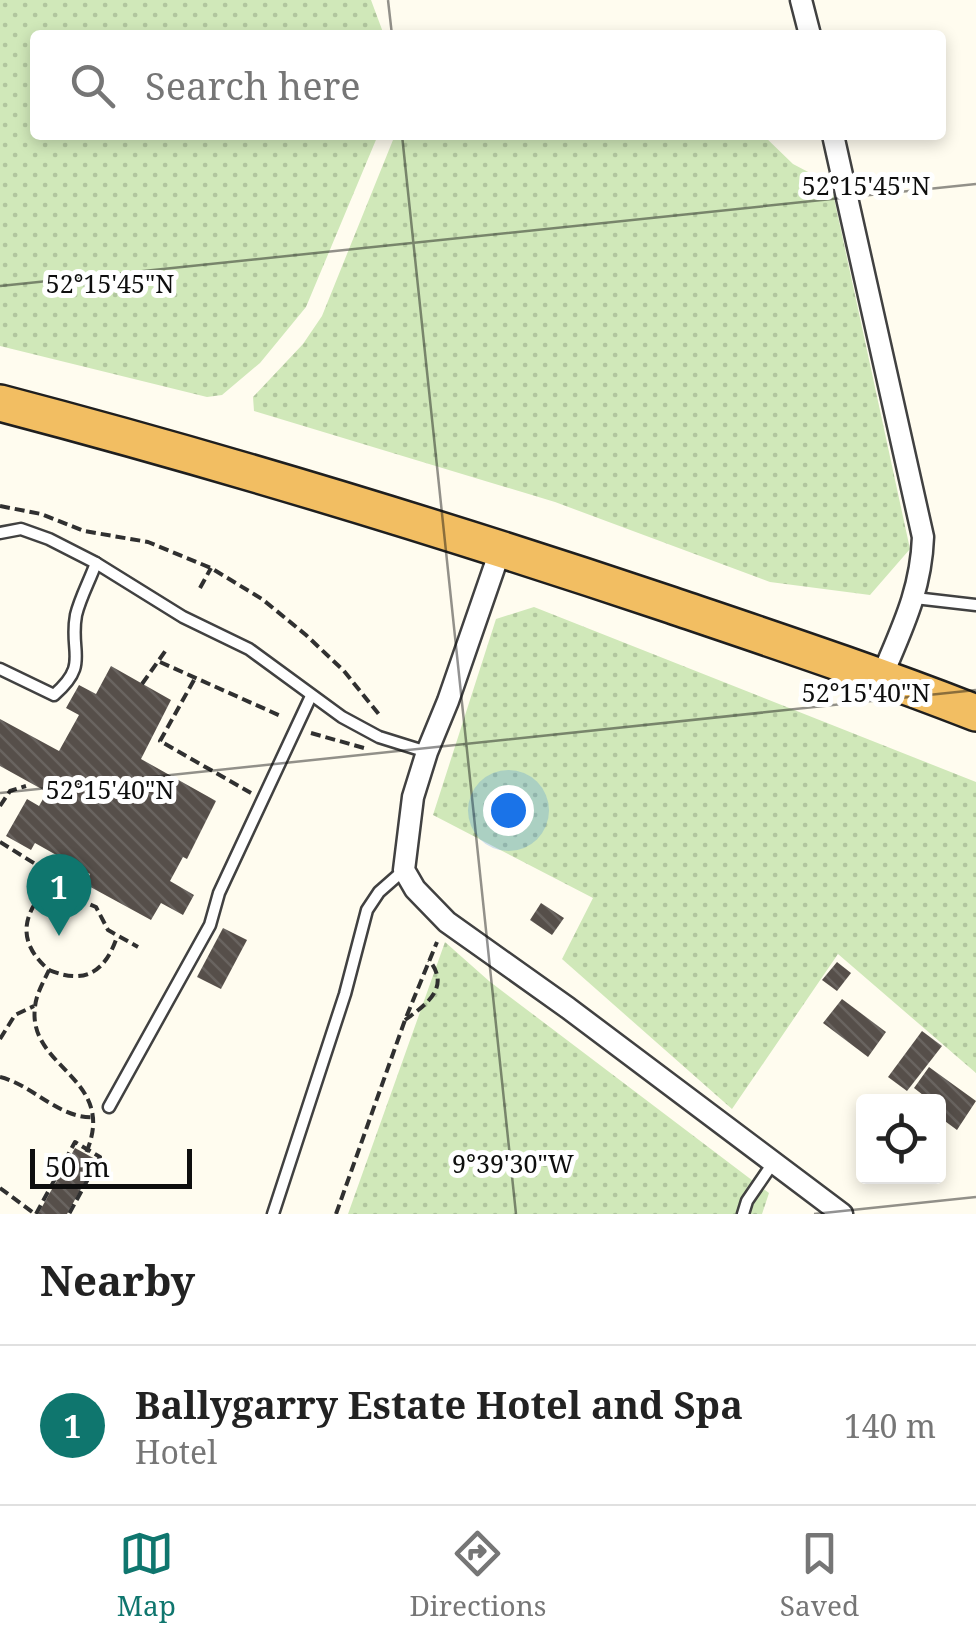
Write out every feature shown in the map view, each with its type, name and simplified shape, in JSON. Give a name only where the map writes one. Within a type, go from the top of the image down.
[{"type":"highway","points":[[0,403],[218,462],[500,548],[882,676],[976,712]]},
{"type":"street","points":[[801,0],[809,30]]},
{"type":"street","points":[[834,140],[920,522],[922,572],[882,676]]},
{"type":"street","points":[[500,548],[427,752],[414,796],[404,870],[415,889],[448,922],[842,1214]]},
{"type":"lane","points":[[0,533],[20,529],[33,532],[96,563],[183,617],[249,649],[311,696],[379,737],[427,752]]},
{"type":"lane","points":[[0,669],[54,695],[72,680],[76,615],[96,563]]},
{"type":"lane","points":[[915,598],[976,604]]},
{"type":"lane","points":[[109,1107],[210,925],[219,893],[311,696]]},
{"type":"lane","points":[[274,1214],[368,910],[379,892],[404,870]]},
{"type":"lane","points":[[743,1214],[747,1201],[774,1162]]},
{"type":"path","points":[[0,506],[41,514],[84,531],[148,542],[211,568],[262,599],[306,634],[385,720]]},
{"type":"path","points":[[200,588],[211,568]]},
{"type":"path","points":[[142,684],[166,650]]},
{"type":"path","points":[[160,662],[288,719]]},
{"type":"path","points":[[194,680],[160,741],[254,795]]},
{"type":"path","points":[[307,730],[318,737],[373,751]]},
{"type":"path","points":[[0,806],[10,791],[26,786]]},
{"type":"path","points":[[0,842],[37,865],[49,888],[96,906],[108,930],[138,947]]},
{"type":"path","points":[[48,973],[30,946],[26,926],[30,909],[49,888]]},
{"type":"path","points":[[48,973],[80,976],[96,971],[107,960],[117,937]]},
{"type":"path","points":[[336,1214],[405,1020],[429,960],[438,971],[434,998],[405,1020]]},
{"type":"path","points":[[48,973],[34,1006],[38,1035],[84,1092],[94,1118],[95,1134],[87,1151]]},
{"type":"path","points":[[0,1040],[15,1015],[34,1006]]},
{"type":"path","points":[[0,1077],[77,1116],[94,1118]]},
{"type":"path","points":[[0,1188],[35,1214],[75,1142],[100,1158],[69,1214]]},
{"type":"green space","points":[[0,0],[371,0],[382,30],[30,30],[30,140],[376,140],[306,307],[260,363],[222,395],[207,397],[0,346]]},
{"type":"green space","points":[[393,140],[768,140],[793,164],[831,184],[910,549],[870,595],[770,582],[555,502],[254,411],[253,397],[303,344],[322,316]]},
{"type":"green space","points":[[534,607],[976,782],[976,1073],[838,954],[732,1109],[562,959],[593,898],[433,815],[496,619]]},
{"type":"green space","points":[[445,942],[489,981],[769,1193],[762,1214],[348,1214]]},
{"type":"building","points":[[111,666],[171,700],[141,759],[216,801],[187,859],[183,857],[170,881],[194,895],[183,915],[161,903],[151,920],[85,884],[90,874],[35,843],[31,850],[6,836],[27,799],[39,806],[47,792],[0,766],[0,719],[59,751],[79,715],[66,708],[79,685],[96,694]]},
{"type":"building","points":[[541,903],[564,918],[552,935],[530,920]]},
{"type":"building","points":[[223,928],[247,940],[221,989],[197,977]]},
{"type":"building","points":[[837,962],[851,973],[837,991],[822,980]]},
{"type":"building","points":[[842,999],[886,1032],[868,1057],[823,1023]]},
{"type":"building","points":[[922,1031],[942,1046],[907,1091],[888,1077]]},
{"type":"building","points":[[929,1067],[976,1101],[957,1130],[946,1122],[946,1094],[922,1094],[914,1088]]},
{"type":"building","points":[[75,1148],[97,1160],[67,1214],[38,1214]]},
{"type":"place","name":"Ballygarry Estate Hotel and Spa","points":[[59,936]]}]
